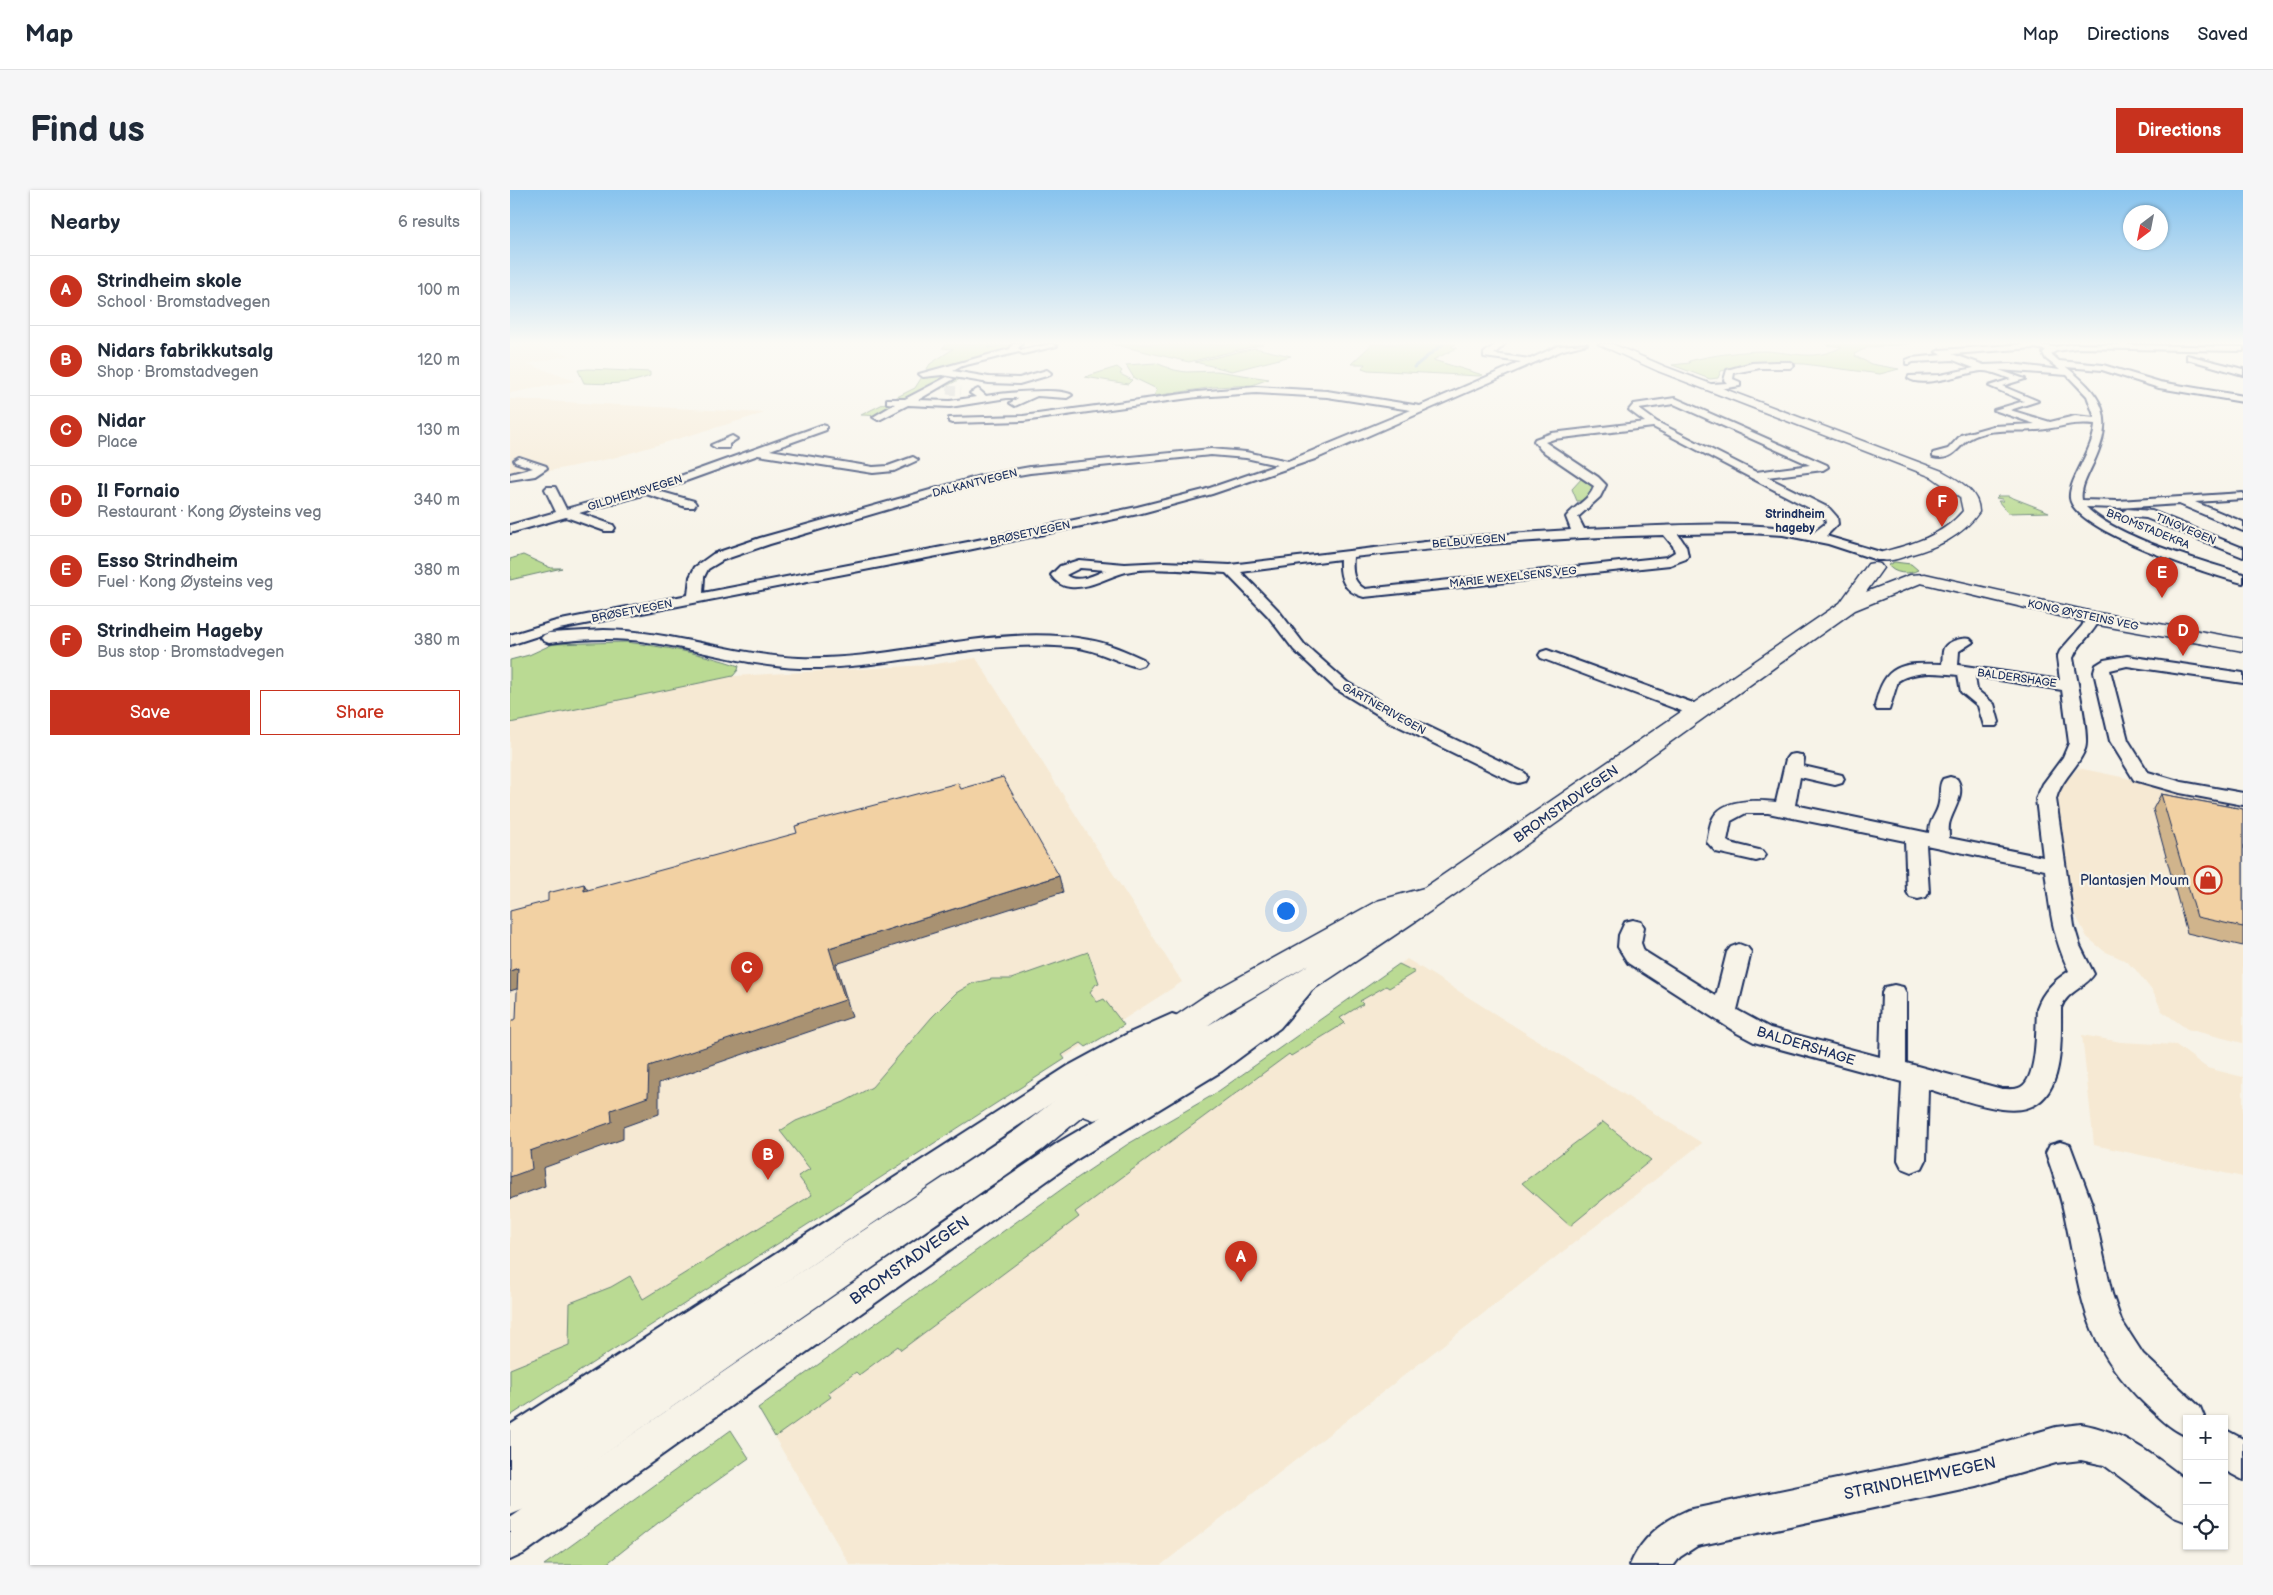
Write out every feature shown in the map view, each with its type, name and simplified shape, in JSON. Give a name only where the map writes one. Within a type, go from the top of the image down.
[{"type":"main road","points":[[1765,408],[1915,465],[1954,484],[1970,502],[1971,512],[1960,524],[1936,542],[1879,561],[1896,577],[1926,573],[1929,558],[1936,542]]},
{"type":"main road","name":"BROMSTADVEGEN","points":[[1848,606],[1854,593],[1870,576],[1879,561]]},
{"type":"main road","name":"BROMSTADVEGEN","points":[[1029,1140],[1115,1096],[1308,980],[1485,860],[1848,606],[1926,573]]},
{"type":"main road","name":"KONG ØYSTEINS VEG","points":[[1926,573],[2094,618],[2243,645]]},
{"type":"main road","name":"KONG ØYSTEINS VEG","points":[[1926,573],[1980,584],[2080,609],[2171,627],[2243,638]]},
{"type":"main road","name":"BROMSTADVEGEN","points":[[510,1491],[1029,1140],[1089,1092],[1216,1004],[1387,907],[1432,895]]},
{"type":"street","points":[[878,417],[893,408]]},
{"type":"street","points":[[963,408],[955,417],[1000,425],[1110,408]]},
{"type":"street","points":[[1416,408],[1421,409]]},
{"type":"street","points":[[1635,408],[1634,410],[1654,424],[1825,511],[1832,524],[1823,533],[1814,537]]},
{"type":"street","points":[[1691,408],[1823,466],[1756,475]]},
{"type":"street","points":[[2005,408],[1999,410],[2051,425]]},
{"type":"street","points":[[2076,503],[2074,492],[2097,448],[2100,421],[2098,408]]},
{"type":"street","name":"BRØSETVEGEN","points":[[510,642],[556,625],[891,562],[1138,510],[1208,492],[1291,465],[1421,409]]},
{"type":"street","points":[[1937,455],[1952,451],[1962,439],[1969,435],[2001,428],[2051,425],[2075,419],[2100,421]]},
{"type":"street","points":[[1580,533],[1572,517],[1575,509],[1597,492],[1600,484],[1545,448],[1539,441],[1552,436],[1654,424]]},
{"type":"street","name":"GILDHEIMSVEGEN","points":[[510,529],[564,512],[647,491],[822,428]]},
{"type":"street","points":[[775,432],[801,436]]},
{"type":"street","name":"GILDHEIMSVEGEN","points":[[758,452],[873,470],[890,469],[913,460]]},
{"type":"street","name":"DALKANTVEGEN","points":[[695,599],[697,577],[702,567],[718,557],[765,541],[984,478],[1030,470],[1212,452],[1246,455],[1291,465]]},
{"type":"street","points":[[510,477],[531,474],[542,468],[513,460]]},
{"type":"street","points":[[551,489],[564,512],[609,528]]},
{"type":"street","points":[[647,491],[690,504]]},
{"type":"street","name":"TINGVEGEN","points":[[2076,503],[2108,505],[2243,496]]},
{"type":"street","name":"TINGVEGEN","points":[[2178,499],[2243,527]]},
{"type":"street","name":"BROMSTADEKRA","points":[[2076,503],[2085,514],[2114,531],[2243,579]]},
{"type":"street","name":"TINGVEGEN","points":[[2127,514],[2148,514],[2243,553]]},
{"type":"street","name":"BELBUVEGEN","points":[[1125,568],[1165,566],[1230,569],[1476,540],[1580,533],[1760,529],[1786,531],[1814,537],[1879,561]]},
{"type":"street","name":"MARIE WEXELSENS VEG","points":[[1347,554],[1346,577],[1350,584],[1359,592],[1364,593],[1670,561],[1681,556],[1682,553],[1680,546],[1668,532]]},
{"type":"street","name":"GARTNERIVEGEN","points":[[1230,569],[1273,613],[1299,647],[1342,686],[1396,718],[1518,777]]},
{"type":"street","name":"BALDERSHAGE","points":[[1633,927],[1630,952],[1746,1027],[1763,1034],[1904,1074],[2002,1099],[2023,1097],[2032,1093],[2044,1074],[2049,1008],[2052,1000],[2057,992],[2082,974],[2069,946],[2063,926],[2046,799],[2052,781],[2074,754],[2078,743],[2065,666],[2067,651],[2070,645],[2090,627],[2094,618]]},
{"type":"street","points":[[510,642],[556,637],[659,638],[761,659],[801,663],[839,662],[1039,640],[1088,644],[1109,649],[1137,662]]},
{"type":"street","points":[[1958,670],[1951,649],[1965,642]]},
{"type":"street","points":[[1547,655],[1698,711]]},
{"type":"street","points":[[2243,678],[2127,661],[2110,663],[2102,668],[2119,742],[2131,756],[2140,776],[2180,788],[2243,800]]},
{"type":"street","name":"BALDERSHAGE","points":[[1883,706],[1889,683],[1898,673],[1918,668],[1958,670],[2069,686]]},
{"type":"street","name":"BALDERSHAGE","points":[[1958,670],[1969,692],[1986,704],[1990,722]]},
{"type":"street","points":[[1784,809],[1794,765],[1835,779]]},
{"type":"street","points":[[1939,842],[1939,823],[1949,804],[1950,784]]},
{"type":"street","points":[[1756,855],[1719,846],[1717,842],[1722,819],[1729,812],[1748,806],[1784,809],[2054,866]]},
{"type":"street","points":[[1915,838],[1918,892]]},
{"type":"street","points":[[1724,1013],[1739,952]]},
{"type":"street","name":"BROMSTADVEGEN","points":[[510,1541],[1069,1150],[1213,1064],[1243,1043],[1271,1022],[1308,980]]},
{"type":"street","points":[[1894,993],[1912,1160]]},
{"type":"street","name":"BROMSTADVEGEN","points":[[510,1446],[1077,1073],[1136,1041],[1216,1004]]},
{"type":"street","points":[[2060,1153],[2077,1204],[2091,1282],[2106,1324],[2117,1346],[2136,1370],[2184,1415]]},
{"type":"street","name":"STRINDHEIMVEGEN","points":[[1649,1565],[1666,1544],[1688,1530],[1728,1519],[1976,1468],[2056,1445],[2082,1442],[2100,1445],[2117,1452],[2183,1501]]},
{"type":"street","points":[[2228,1450],[2243,1462]]},
{"type":"shaded area","points":[[510,408],[677,408],[765,413],[613,458],[510,479]]},
{"type":"shaded area","points":[[976,658],[1182,982],[510,1412],[510,723],[733,676],[928,665]]},
{"type":"shaded area","points":[[2078,768],[2243,802],[2243,1043],[2187,1029],[2162,1011],[2153,992],[2135,969],[2124,960],[2104,951],[2087,937],[2072,908],[2059,816],[2059,789]]},
{"type":"shaded area","points":[[1407,959],[1702,1143],[1161,1565],[850,1565],[765,1421]]},
{"type":"shaded area","points":[[2082,1035],[2121,1042],[2176,1045],[2207,1068],[2243,1077],[2243,1177],[2094,1145]]},
{"type":"green space","points":[[875,408],[898,408],[884,416],[861,415]]},
{"type":"green space","points":[[1583,477],[1595,484],[1592,493],[1581,501],[1577,501],[1572,489]]},
{"type":"green space","points":[[1998,496],[2008,496],[2049,512],[2008,513],[1998,501],[2003,501],[2002,499],[1996,498]]},
{"type":"green space","points":[[523,555],[551,568],[562,568],[510,580],[510,559]]},
{"type":"green space","points":[[1894,562],[1911,564],[1918,570],[1906,573],[1898,572],[1888,565]]},
{"type":"green space","points":[[626,642],[683,651],[739,666],[733,676],[510,723],[510,660],[529,655],[553,644]]},
{"type":"green space","points":[[1088,952],[1099,983],[1090,992],[1097,1002],[1104,999],[1124,1025],[1086,1047],[1081,1043],[1062,1055],[1065,1059],[510,1416],[510,1369],[569,1345],[570,1303],[611,1287],[630,1276],[643,1299],[812,1195],[798,1176],[810,1169],[780,1131],[796,1121],[844,1102],[872,1087],[932,1017],[956,993],[973,983],[992,979],[1011,979]]},
{"type":"green space","points":[[1399,964],[1415,972],[1389,988],[1386,986],[1360,1001],[1363,1004],[1340,1018],[1345,1023],[1291,1056],[1289,1054],[1075,1212],[1079,1217],[901,1350],[898,1346],[859,1375],[856,1372],[828,1393],[831,1397],[775,1437],[758,1408],[1073,1181],[1128,1144],[1213,1095]]},
{"type":"green space","points":[[1603,1122],[1651,1160],[1570,1226],[1522,1183]]},
{"type":"green space","points":[[731,1430],[749,1458],[663,1519],[605,1565],[544,1565]]},
{"type":"building","points":[[1003,777],[1059,876],[829,948],[845,1000],[649,1066],[648,1097],[611,1110],[612,1122],[530,1151],[532,1169],[510,1177],[510,1021],[516,1019],[518,968],[510,971],[510,911],[548,901],[548,893],[584,884],[584,891],[797,833],[795,826],[958,783],[961,789]]},
{"type":"building","name":"Plantasjen Moum","points":[[2161,794],[2243,809],[2243,927],[2197,917]]},
{"type":"place","name":"Strindheim Hageby","points":[[1942,527]]},
{"type":"place","name":"Esso Strindheim","points":[[2162,598]]},
{"type":"place","name":"Il Fornaio","points":[[2183,656]]},
{"type":"place","name":"Plantasjen Moum","points":[[2208,880]]},
{"type":"place","name":"Nidar","points":[[747,993]]},
{"type":"place","name":"Nidars fabrikkutsalg","points":[[768,1180]]},
{"type":"place","name":"Strindheim skole","points":[[1241,1282]]},
{"type":"district","name":"Strindheim hageby","points":[[1795,521]]}]
